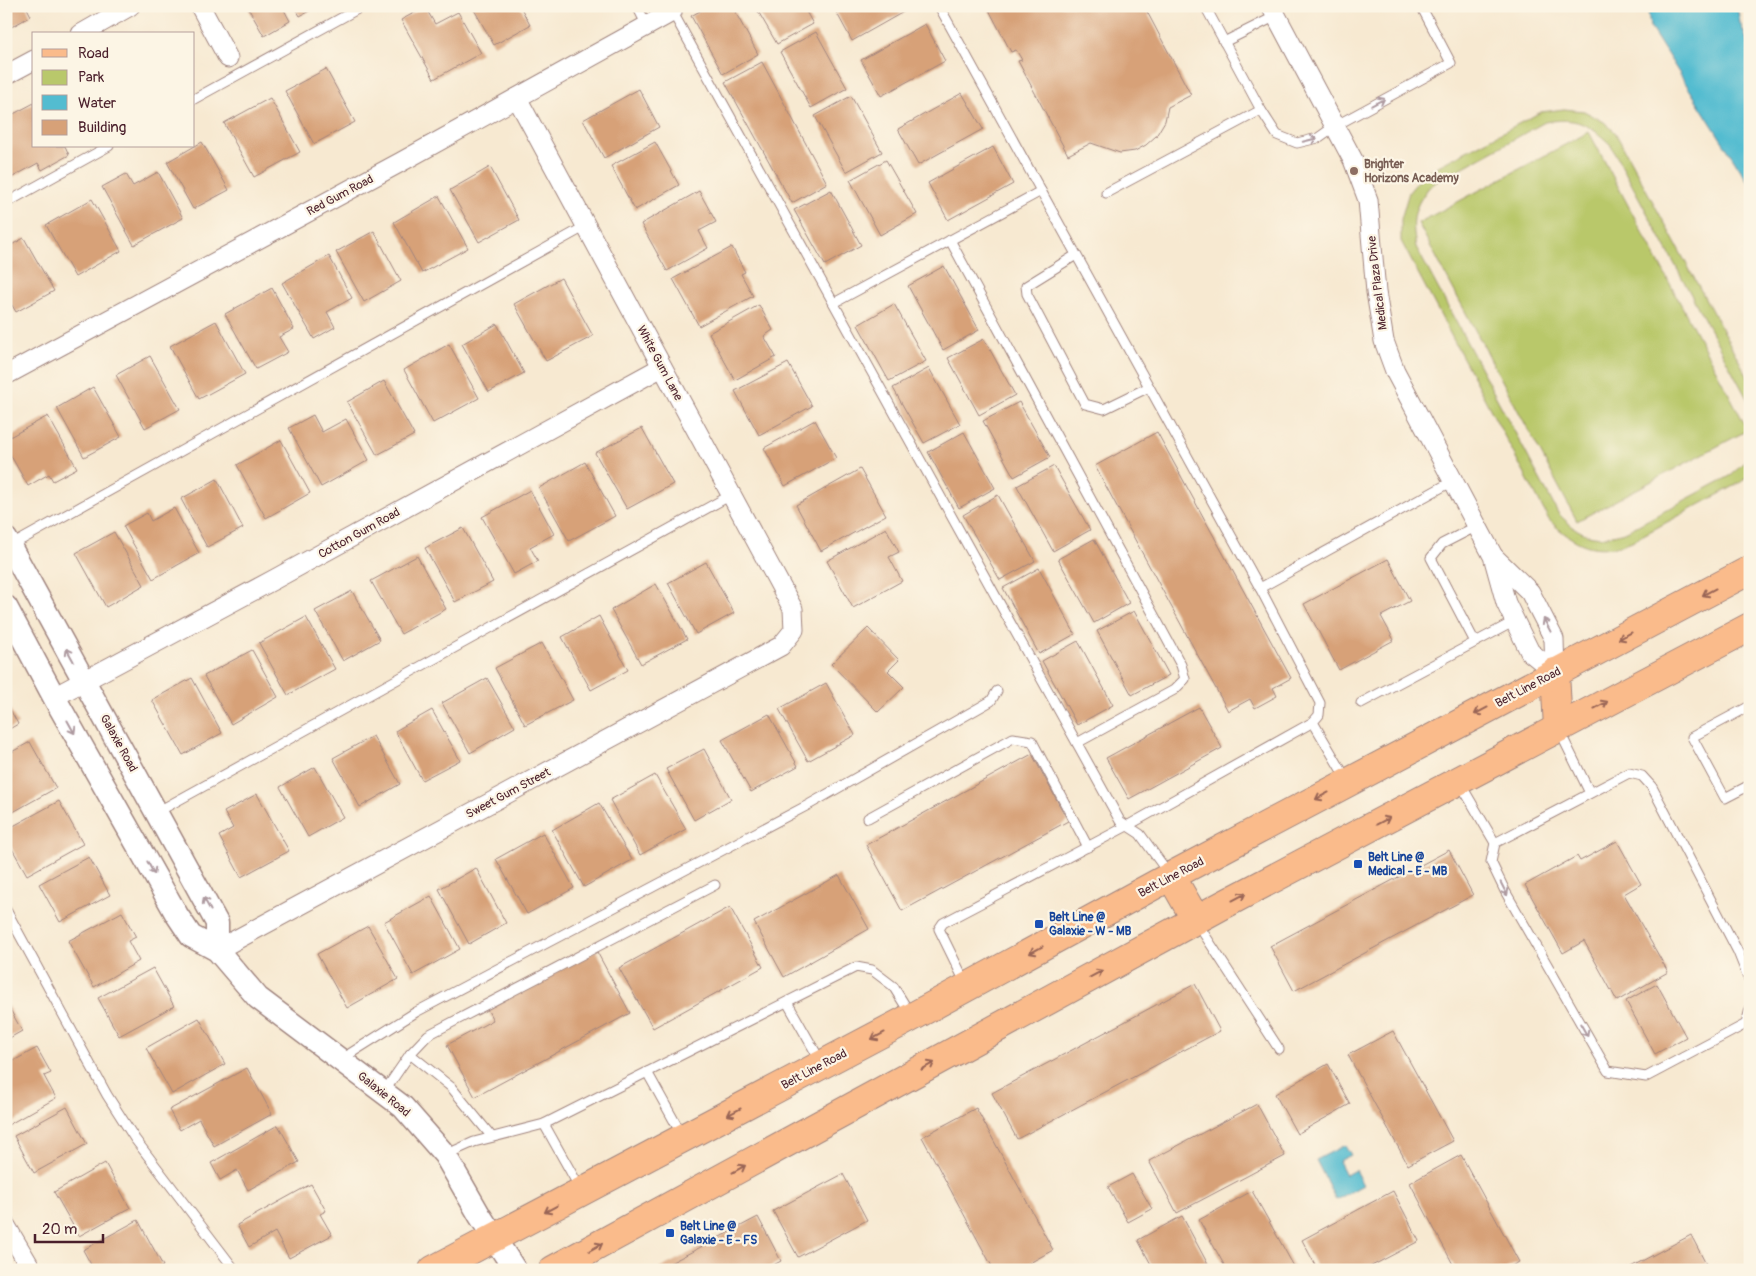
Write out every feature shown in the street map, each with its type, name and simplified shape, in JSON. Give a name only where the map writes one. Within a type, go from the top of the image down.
[{"type":"main road","name":"Belt Line Road","points":[[433,1270],[823,1065],[1171,876],[1750,570]]},
{"type":"main road","points":[[554,1270],[1196,920],[1750,627]]},
{"type":"main road","points":[[1555,672],[1558,728]]},
{"type":"main road","points":[[1171,876],[1196,920]]},
{"type":"street","points":[[84,32],[130,6]]},
{"type":"street","points":[[200,6],[228,58]]},
{"type":"street","name":"Red Gum Road","points":[[6,375],[517,98],[647,26],[671,9]]},
{"type":"street","name":"Medical Plaza Drive","points":[[1273,11],[1353,160],[1368,200],[1376,292],[1384,341],[1395,371],[1493,556],[1506,603],[1530,652],[1555,672]]},
{"type":"street","points":[[6,75],[32,61]]},
{"type":"street","name":"White Gum Lane","points":[[517,98],[793,609],[794,630]]},
{"type":"street","name":"Cotton Gum Road","points":[[54,697],[275,579],[662,367]]},
{"type":"street","name":"Galaxie Road","points":[[8,543],[217,923],[217,950]]},
{"type":"street","name":"Medical Plaza Drive","points":[[1493,556],[1530,592],[1554,639],[1555,672]]},
{"type":"street","name":"Galaxie Road","points":[[6,607],[54,697],[177,915],[191,936],[217,950],[258,998],[403,1107],[445,1155],[515,1270]]},
{"type":"street","name":"Sweet Gum Street","points":[[217,950],[781,646],[794,630]]},
{"type":"street","points":[[6,1226],[32,1270]]},
{"type":"lane","points":[[195,99],[363,6]]},
{"type":"lane","points":[[637,6],[647,26]]},
{"type":"lane","points":[[939,6],[1260,588],[1320,703],[1320,715],[1313,722],[1128,826],[943,923],[939,929],[968,987]]},
{"type":"lane","points":[[1204,6],[1260,110],[1277,135],[1297,143],[1318,138],[1335,126],[1451,63],[1421,6]]},
{"type":"lane","points":[[671,9],[1120,821],[1140,834],[1171,876]]},
{"type":"lane","points":[[1224,42],[1273,11]]},
{"type":"lane","points":[[1106,193],[1260,110]]},
{"type":"lane","points":[[6,203],[105,148]]},
{"type":"lane","points":[[834,304],[1041,191]]},
{"type":"lane","points":[[8,543],[586,226]]},
{"type":"lane","points":[[950,240],[1176,657],[1185,679],[1174,690],[1077,743]]},
{"type":"lane","points":[[1076,255],[1026,286],[1027,294],[1085,404],[1104,409],[1149,387]]},
{"type":"lane","points":[[1260,588],[1453,481]]},
{"type":"lane","points":[[157,812],[732,495]]},
{"type":"lane","points":[[1475,642],[1431,558],[1442,544],[1477,526]]},
{"type":"lane","points":[[1362,703],[1515,621]]},
{"type":"lane","points":[[344,1062],[351,1053],[416,1012],[810,804],[991,701],[997,691]]},
{"type":"lane","points":[[1750,706],[1692,738],[1724,798],[1750,785]]},
{"type":"lane","points":[[1313,722],[1348,782]]},
{"type":"lane","points":[[1558,728],[1590,793]]},
{"type":"lane","points":[[868,818],[1013,738],[1032,741],[1088,847]]},
{"type":"lane","points":[[1495,844],[1629,773],[1642,776],[1652,787],[1738,952],[1750,982]]},
{"type":"lane","points":[[1459,780],[1495,844],[1491,862],[1505,892],[1608,1072],[1646,1077],[1746,1024],[1750,1009]]},
{"type":"lane","points":[[384,1092],[410,1054],[428,1036],[715,885]]},
{"type":"lane","points":[[6,910],[116,1110],[135,1139],[235,1270]]},
{"type":"lane","points":[[1196,920],[1279,1049]]},
{"type":"lane","points":[[445,1155],[474,1142],[544,1124],[856,967],[872,970],[893,986],[912,1017]]},
{"type":"lane","points":[[787,1002],[823,1065]]},
{"type":"lane","points":[[410,1054],[451,1087],[492,1137]]},
{"type":"lane","points":[[647,1072],[684,1138]]},
{"type":"lane","points":[[544,1124],[583,1192]]},
{"type":"green space","points":[[1564,109],[1584,111],[1604,122],[1615,132],[1750,381],[1750,404],[1610,144],[1588,126],[1565,120],[1545,122],[1431,185],[1417,207],[1414,221],[1414,237],[1416,247],[1558,513],[1574,527],[1589,535],[1597,536],[1627,531],[1732,475],[1750,455],[1750,474],[1740,483],[1632,541],[1607,548],[1587,546],[1577,542],[1549,520],[1401,241],[1401,219],[1409,192],[1425,173],[1541,112]]},
{"type":"green space","points":[[1589,132],[1748,430],[1577,521],[1418,223]]},
{"type":"water","points":[[1652,6],[1737,6],[1740,23],[1750,47],[1750,185],[1650,27],[1648,10]]},
{"type":"water","points":[[1345,1145],[1351,1155],[1339,1161],[1346,1175],[1355,1170],[1363,1185],[1336,1200],[1316,1160]]},
{"type":"building","points":[[6,6],[26,6],[31,16],[6,30]]},
{"type":"building","points":[[247,6],[282,6],[290,21],[264,36]]},
{"type":"building","points":[[294,6],[318,6],[300,16]]},
{"type":"building","points":[[472,6],[520,6],[530,25],[494,45]]},
{"type":"building","points":[[709,6],[732,6],[758,54],[723,74],[691,16]]},
{"type":"building","points":[[755,6],[803,6],[813,24],[777,44]]},
{"type":"building","points":[[833,6],[914,6],[852,41]]},
{"type":"building","points":[[987,6],[1144,6],[1191,95],[1168,107],[1165,121],[1156,136],[1146,145],[1135,151],[1120,153],[1091,143],[1068,155],[1018,61],[1022,60],[1016,50],[1011,52]]},
{"type":"building","points":[[425,7],[435,24],[458,12],[481,53],[434,79],[401,20]]},
{"type":"building","points":[[925,24],[945,61],[881,96],[861,60]]},
{"type":"building","points":[[816,32],[847,88],[811,108],[780,52]]},
{"type":"building","points":[[762,62],[827,183],[792,203],[725,82]]},
{"type":"building","points":[[326,69],[355,122],[314,144],[285,91]]},
{"type":"building","points":[[639,89],[659,127],[604,158],[583,120]]},
{"type":"building","points":[[962,93],[983,129],[918,165],[898,129]]},
{"type":"building","points":[[851,96],[882,152],[846,172],[815,116]]},
{"type":"building","points":[[270,98],[300,152],[254,177],[224,123]]},
{"type":"building","points":[[32,104],[32,148],[66,148],[69,155],[42,170],[38,163],[11,178],[6,170],[6,118]]},
{"type":"building","points":[[202,142],[229,190],[193,209],[167,162],[192,148],[195,148],[195,146]]},
{"type":"building","points":[[655,142],[679,185],[635,210],[611,166]]},
{"type":"building","points":[[993,147],[1013,184],[948,220],[928,183]]},
{"type":"building","points":[[886,160],[917,214],[880,235],[850,180]]},
{"type":"building","points":[[490,167],[519,220],[479,242],[450,190]]},
{"type":"building","points":[[158,172],[183,218],[134,245],[102,187],[126,174],[133,186]]},
{"type":"building","points":[[831,190],[861,245],[825,265],[794,210]]},
{"type":"building","points":[[699,191],[716,222],[699,231],[708,248],[667,271],[641,224]]},
{"type":"building","points":[[439,196],[468,248],[422,273],[394,222]]},
{"type":"building","points":[[92,199],[121,251],[75,277],[46,225]]},
{"type":"building","points":[[374,231],[401,281],[364,302],[336,252]]},
{"type":"building","points":[[24,238],[54,291],[16,312],[6,295],[6,248]]},
{"type":"building","points":[[732,247],[745,272],[741,274],[753,296],[699,326],[673,279]]},
{"type":"building","points":[[329,256],[352,298],[327,312],[335,327],[314,339],[282,283]]},
{"type":"building","points":[[944,266],[979,330],[943,350],[908,286]]},
{"type":"building","points":[[561,278],[593,336],[546,361],[514,304]]},
{"type":"building","points":[[272,288],[294,329],[279,337],[288,352],[256,369],[225,314]]},
{"type":"building","points":[[894,304],[926,361],[889,381],[858,325]]},
{"type":"building","points":[[759,305],[773,330],[764,336],[776,357],[735,380],[709,333]]},
{"type":"building","points":[[216,321],[245,374],[199,399],[170,346]]},
{"type":"building","points":[[497,324],[524,373],[489,392],[462,344]]},
{"type":"building","points":[[984,339],[1015,395],[979,415],[948,358]]},
{"type":"building","points":[[449,344],[479,398],[433,423],[404,370]]},
{"type":"building","points":[[150,356],[180,409],[145,428],[116,375]]},
{"type":"building","points":[[788,363],[812,406],[759,435],[735,391]]},
{"type":"building","points":[[929,368],[960,424],[924,443],[893,388]]},
{"type":"building","points":[[384,381],[414,435],[377,455],[347,402]]},
{"type":"building","points":[[93,387],[121,437],[84,457],[57,408]]},
{"type":"building","points":[[1019,402],[1050,457],[1014,477],[983,421]]},
{"type":"building","points":[[313,415],[322,432],[346,419],[369,460],[321,487],[289,428]]},
{"type":"building","points":[[48,416],[77,468],[53,481],[49,474],[28,486],[6,447],[6,439]]},
{"type":"building","points":[[815,420],[836,458],[785,486],[764,448]]},
{"type":"building","points":[[642,428],[673,484],[627,509],[595,453]]},
{"type":"building","points":[[964,432],[995,488],[959,508],[928,452]]},
{"type":"building","points":[[1157,432],[1291,678],[1273,688],[1277,696],[1255,708],[1250,699],[1228,711],[1095,466]]},
{"type":"building","points":[[281,440],[310,493],[266,518],[237,465]]},
{"type":"building","points":[[585,462],[615,516],[569,541],[539,488]]},
{"type":"building","points":[[1054,466],[1090,530],[1053,551],[1017,486]]},
{"type":"building","points":[[860,469],[886,515],[821,551],[796,505]]},
{"type":"building","points":[[217,479],[243,528],[207,547],[181,499]]},
{"type":"building","points":[[530,490],[554,534],[530,547],[538,561],[514,574],[482,517]]},
{"type":"building","points":[[998,495],[1035,561],[1000,580],[963,515]]},
{"type":"building","points":[[174,508],[199,553],[153,579],[123,526],[147,513],[151,521]]},
{"type":"building","points":[[463,528],[493,582],[455,602],[425,548]]},
{"type":"building","points":[[886,528],[899,552],[889,557],[902,581],[853,608],[827,561]]},
{"type":"building","points":[[114,532],[144,585],[106,607],[76,553]]},
{"type":"building","points":[[1094,539],[1129,603],[1094,623],[1058,559]]},
{"type":"building","points":[[417,556],[446,609],[401,634],[371,581]]},
{"type":"building","points":[[1388,559],[1410,601],[1381,616],[1394,640],[1339,670],[1304,604]]},
{"type":"building","points":[[706,562],[734,613],[696,634],[668,583]]},
{"type":"building","points":[[1039,568],[1075,634],[1039,654],[1003,588]]},
{"type":"building","points":[[656,584],[687,639],[641,664],[611,610]]},
{"type":"building","points":[[352,591],[380,640],[343,661],[315,611]]},
{"type":"building","points":[[1134,611],[1169,675],[1132,695],[1097,631]]},
{"type":"building","points":[[599,616],[628,670],[591,690],[562,637]]},
{"type":"building","points":[[306,617],[335,669],[288,695],[259,643]]},
{"type":"building","points":[[868,628],[899,660],[888,671],[904,687],[878,712],[831,664]]},
{"type":"building","points":[[1078,641],[1113,705],[1077,725],[1042,661]]},
{"type":"building","points":[[542,643],[573,700],[525,725],[495,668]]},
{"type":"building","points":[[252,650],[278,697],[231,724],[204,676]]},
{"type":"building","points":[[192,678],[222,733],[183,755],[152,700]]},
{"type":"building","points":[[487,678],[515,727],[470,753],[442,703]]},
{"type":"building","points":[[826,683],[855,735],[808,761],[779,709]]},
{"type":"building","points":[[6,702],[18,724],[6,731]]},
{"type":"building","points":[[1199,707],[1222,748],[1129,799],[1106,758]]},
{"type":"building","points":[[432,710],[460,760],[422,780],[395,731]]},
{"type":"building","points":[[769,714],[798,766],[751,792],[722,740]]},
{"type":"building","points":[[373,736],[400,784],[360,807],[333,758]]},
{"type":"building","points":[[30,742],[56,788],[6,816],[6,755]]},
{"type":"building","points":[[704,749],[731,799],[694,820],[666,769]]},
{"type":"building","points":[[1032,754],[1068,821],[902,911],[866,845]]},
{"type":"building","points":[[315,767],[343,817],[308,837],[280,787]]},
{"type":"building","points":[[655,775],[686,829],[640,855],[610,800]]},
{"type":"building","points":[[257,794],[289,851],[241,877],[219,836],[233,828],[224,812]]},
{"type":"building","points":[[59,801],[83,844],[27,875],[6,838],[6,830]]},
{"type":"building","points":[[599,803],[632,860],[584,887],[552,830]]},
{"type":"building","points":[[543,833],[574,888],[527,914],[496,859]]},
{"type":"building","points":[[1617,841],[1641,884],[1624,894],[1668,972],[1617,1001],[1584,941],[1563,953],[1525,885],[1577,856],[1580,861]]},
{"type":"building","points":[[1449,850],[1473,895],[1294,991],[1270,946]]},
{"type":"building","points":[[89,857],[110,895],[60,922],[39,884]]},
{"type":"building","points":[[476,868],[506,923],[469,944],[439,889]]},
{"type":"building","points":[[839,875],[869,929],[784,977],[754,922]]},
{"type":"building","points":[[431,896],[460,949],[413,975],[384,922]]},
{"type":"building","points":[[730,907],[763,967],[653,1028],[619,968]]},
{"type":"building","points":[[122,912],[136,937],[128,941],[139,961],[94,987],[68,941]]},
{"type":"building","points":[[368,926],[398,979],[347,1008],[317,954]]},
{"type":"building","points":[[596,950],[630,1013],[475,1097],[447,1045],[493,1020],[487,1009]]},
{"type":"building","points":[[153,968],[174,1006],[119,1036],[98,998]]},
{"type":"building","points":[[1195,984],[1220,1031],[1017,1139],[992,1093]]},
{"type":"building","points":[[1657,984],[1686,1037],[1655,1054],[1626,1001]]},
{"type":"building","points":[[6,1002],[22,1031],[6,1040]]},
{"type":"building","points":[[199,1018],[225,1064],[172,1094],[146,1048]]},
{"type":"building","points":[[1393,1031],[1453,1141],[1408,1165],[1348,1055]]},
{"type":"building","points":[[37,1048],[51,1073],[44,1076],[56,1098],[8,1125],[6,1121],[6,1065]]},
{"type":"building","points":[[1328,1064],[1350,1104],[1297,1134],[1275,1094]]},
{"type":"building","points":[[247,1068],[272,1114],[214,1146],[199,1119],[180,1130],[169,1110]]},
{"type":"building","points":[[1257,1104],[1285,1156],[1177,1213],[1149,1161]]},
{"type":"building","points":[[67,1107],[87,1144],[34,1173],[14,1136]]},
{"type":"building","points":[[976,1108],[1053,1250],[1017,1270],[994,1270],[922,1137]]},
{"type":"building","points":[[278,1125],[299,1162],[248,1190],[237,1170],[220,1180],[211,1163]]},
{"type":"building","points":[[1461,1155],[1519,1262],[1504,1270],[1456,1270],[1410,1183]]},
{"type":"building","points":[[105,1163],[130,1208],[79,1236],[54,1192]]},
{"type":"building","points":[[843,1174],[867,1220],[798,1257],[773,1211]]},
{"type":"building","points":[[1132,1174],[1152,1209],[1128,1222],[1108,1187]]},
{"type":"building","points":[[311,1184],[326,1211],[320,1214],[332,1235],[289,1258],[275,1232],[249,1247],[237,1225]]},
{"type":"building","points":[[1252,1191],[1296,1270],[1227,1270],[1199,1220]]},
{"type":"building","points":[[1393,1191],[1419,1241],[1364,1270],[1318,1270],[1302,1240]]},
{"type":"building","points":[[1182,1216],[1211,1270],[1154,1270],[1138,1240]]},
{"type":"building","points":[[758,1217],[781,1261],[764,1270],[657,1270]]},
{"type":"building","points":[[138,1220],[163,1266],[157,1270],[94,1270],[83,1250]]},
{"type":"building","points":[[1691,1235],[1709,1270],[1625,1270]]},
{"type":"place","name":"Brighter Horizons Academy","points":[[1354,171]]},
{"type":"place","name":"Belt Line @ Medical - E - MB","points":[[1358,864]]},
{"type":"place","name":"Belt Line @ Galaxie - W - MB","points":[[1039,924]]},
{"type":"place","name":"Belt Line @ Galaxie - E - FS","points":[[670,1233]]}]
